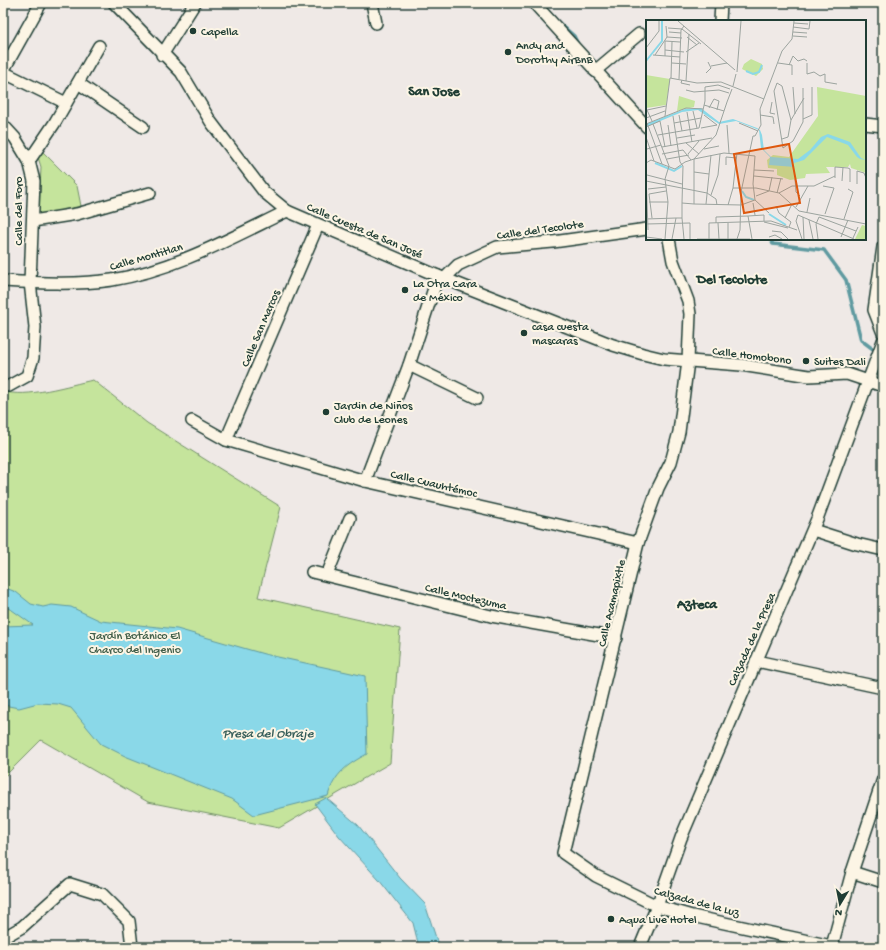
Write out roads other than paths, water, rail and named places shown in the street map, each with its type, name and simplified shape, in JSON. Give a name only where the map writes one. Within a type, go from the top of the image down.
[{"type":"street","points":[[41,3],[3,71],[66,103]]},
{"type":"street","points":[[162,55],[195,3]]},
{"type":"street","points":[[372,3],[376,23]]},
{"type":"street","points":[[534,3],[646,126]]},
{"type":"street","points":[[720,20],[721,3]]},
{"type":"street","name":"Calle Cuesta de San José","points":[[121,5],[162,55],[181,72],[211,122],[264,192],[287,211],[442,277],[613,345],[643,354],[688,363]]},
{"type":"street","points":[[595,71],[639,34]]},
{"type":"street","points":[[29,161],[66,103],[99,46]]},
{"type":"street","points":[[78,83],[143,127]]},
{"type":"street","points":[[866,124],[883,126]]},
{"type":"street","name":"Calle del Foro","points":[[3,125],[15,138],[29,161],[34,181],[30,282],[35,327],[33,358],[26,376],[9,386]]},
{"type":"street","points":[[32,221],[77,214],[150,193]]},
{"type":"street","name":"Calle Montitlan","points":[[3,280],[74,284],[113,280],[188,258],[287,211]]},
{"type":"street","name":"Calle San Marcos","points":[[226,440],[318,225]]},
{"type":"street","name":"Calle del Tecolote","points":[[442,277],[458,265],[497,247],[553,242],[646,229]]},
{"type":"street","name":"Calle Acamapixtle","points":[[563,853],[638,543],[658,488],[672,462],[679,432],[688,363],[689,307],[673,261],[669,240]]},
{"type":"street","points":[[883,247],[874,310],[883,333]]},
{"type":"street","points":[[365,481],[442,277]]},
{"type":"street","name":"Calzada de la Presa","points":[[640,947],[657,906],[681,838],[813,530],[883,341]]},
{"type":"street","name":"Calle Homobono","points":[[688,363],[749,366],[810,376],[847,374],[883,386]]},
{"type":"street","points":[[409,365],[476,398]]},
{"type":"street","name":"Calle Cuauhtémoc","points":[[192,421],[226,440],[365,481],[638,543]]},
{"type":"street","points":[[327,575],[350,518]]},
{"type":"street","points":[[813,530],[857,544],[883,550]]},
{"type":"street","name":"Calle Moctezuma","points":[[312,572],[491,616],[616,638]]},
{"type":"street","points":[[756,660],[883,688]]},
{"type":"street","points":[[834,947],[852,872],[883,779]]},
{"type":"street","name":"Calzada de la Luz","points":[[563,853],[596,876],[657,906],[692,916],[834,947]]},
{"type":"street","points":[[852,872],[883,882]]},
{"type":"street","points":[[3,938],[22,927],[70,884],[102,894],[129,921],[132,947]]},
{"type":"water","name":"Presa del Obraje","points":[[3,587],[16,592],[31,604],[43,607],[52,605],[71,607],[101,621],[177,629],[264,654],[365,676],[367,754],[343,770],[334,782],[328,796],[254,815],[232,799],[125,756],[101,744],[71,708],[58,704],[38,703],[19,708],[3,705],[3,626],[33,625],[12,610],[3,606]]},
{"type":"water","points":[[326,798],[358,825],[400,878],[425,904],[439,947],[419,947],[413,923],[379,880],[339,836],[315,804]]},
{"type":"waterway","points":[[556,20],[574,36],[579,46]]},
{"type":"waterway","points":[[771,240],[773,244],[824,250],[846,280],[861,340],[873,349]]},
{"type":"place","name":"Capella","points":[[193,31]]},
{"type":"place","name":"Andy and Dorothy AirBnB","points":[[508,52]]},
{"type":"place","name":"La Otra Cara de México","points":[[405,290]]},
{"type":"place","name":"casa cuesta mascaras","points":[[524,333]]},
{"type":"place","name":"Suites Dali","points":[[806,361]]},
{"type":"place","name":"Jardin de Niños Club de Leones","points":[[326,412]]},
{"type":"place","name":"Aqua Live Hotel","points":[[611,919]]},
{"type":"district","name":"San Jose","points":[[434,90]]},
{"type":"district","name":"Del Tecolote","points":[[732,278]]},
{"type":"district","name":"Azteca","points":[[697,603]]},
{"type":"park label","name":"Jardín Botánico El Charco del Ingenio","points":[[135,642]]}]
